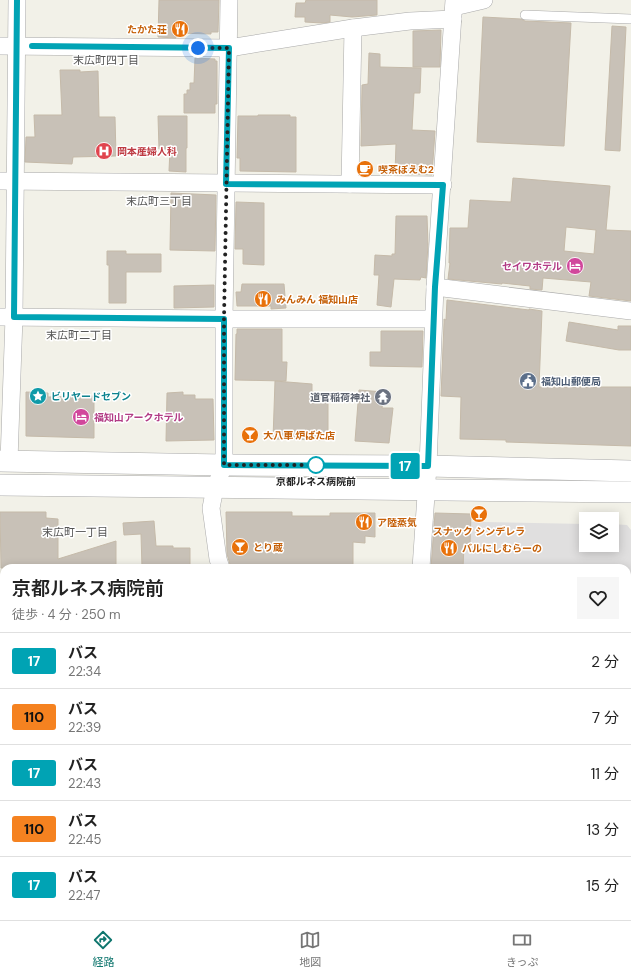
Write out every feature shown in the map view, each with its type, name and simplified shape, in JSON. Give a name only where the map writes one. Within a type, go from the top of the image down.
[{"type":"street","points":[[17,0],[8,46],[5,461],[224,465],[428,466],[631,471]]},
{"type":"street","points":[[220,564],[211,508],[215,488],[224,465],[224,319],[229,0]]},
{"type":"street","points":[[8,46],[229,48],[353,28],[410,21],[484,0]]},
{"type":"street","points":[[420,564],[428,466],[433,319],[454,9]]},
{"type":"street","points":[[350,184],[353,28]]},
{"type":"street","points":[[8,182],[443,185]]},
{"type":"street","points":[[435,287],[631,311]]},
{"type":"street","points":[[7,317],[433,319]]},
{"type":"street","points":[[0,485],[631,492]]},
{"type":"lane","points":[[525,15],[631,19]]},
{"type":"shaded area","points":[[433,521],[579,524],[579,552],[619,552],[619,524],[627,525],[631,530],[631,564],[430,564]]},
{"type":"building","points":[[159,0],[219,0],[218,32],[211,32],[211,34],[176,33],[176,38],[158,37]]},
{"type":"building","points":[[306,0],[377,0],[377,15],[352,17],[330,15],[330,22],[305,22],[305,17],[295,17],[296,3],[305,3]]},
{"type":"building","points":[[483,17],[571,23],[564,146],[477,142]]},
{"type":"building","points":[[612,26],[626,27],[620,151],[605,150]]},
{"type":"building","points":[[441,30],[440,67],[413,67],[413,31]]},
{"type":"building","points":[[369,53],[380,54],[380,67],[421,68],[420,93],[414,93],[412,130],[435,131],[432,175],[395,173],[396,144],[361,146],[362,85],[368,84]]},
{"type":"building","points":[[195,58],[215,59],[215,61],[217,61],[217,104],[215,104],[215,113],[184,113],[184,94],[187,94],[187,90],[190,90],[190,83],[194,83]]},
{"type":"building","points":[[60,70],[80,70],[80,72],[98,71],[99,117],[115,117],[116,156],[73,157],[72,164],[25,162],[26,137],[35,137],[34,115],[62,115]]},
{"type":"building","points":[[290,115],[290,117],[296,117],[296,172],[240,171],[240,158],[237,158],[238,116]]},
{"type":"building","points":[[158,116],[187,116],[186,172],[169,171],[170,149],[159,149]]},
{"type":"building","points":[[513,178],[610,186],[606,230],[631,231],[631,301],[589,296],[591,282],[543,278],[542,290],[530,289],[530,286],[448,279],[450,263],[450,228],[468,228],[470,200],[511,202]],"holes":[[[566,227],[596,230],[594,254],[564,251]]]},
{"type":"building","points":[[171,193],[216,195],[215,251],[170,250]]},
{"type":"building","points":[[236,202],[264,203],[264,265],[243,264],[243,249],[235,249]]},
{"type":"building","points":[[396,216],[427,216],[428,244],[426,278],[421,277],[420,280],[394,279],[391,307],[377,305],[379,275],[374,275],[375,255],[392,256],[392,254],[395,254]]},
{"type":"building","points":[[107,251],[126,251],[126,254],[161,254],[161,272],[126,272],[126,303],[109,303],[109,265],[107,265]]},
{"type":"building","points":[[242,284],[284,284],[286,308],[271,309],[271,306],[237,306],[236,292],[241,292]]},
{"type":"building","points":[[214,285],[214,307],[174,308],[174,286]]},
{"type":"building","points":[[447,300],[542,311],[539,387],[631,387],[631,446],[460,439],[461,397],[441,396],[444,319],[446,320]]},
{"type":"building","points":[[569,322],[618,330],[618,326],[631,326],[631,350],[619,350],[566,341]]},
{"type":"building","points":[[237,329],[282,329],[282,362],[287,362],[286,381],[235,380]]},
{"type":"building","points":[[381,331],[423,331],[422,367],[370,366],[370,352],[381,352]]},
{"type":"building","points":[[275,381],[312,384],[312,394],[328,394],[328,440],[273,439]]},
{"type":"building","points":[[359,390],[384,392],[382,408],[393,408],[389,443],[355,441]]},
{"type":"building","points":[[26,392],[48,393],[48,397],[94,396],[94,438],[26,436]]},
{"type":"building","points":[[183,392],[183,395],[195,395],[195,399],[213,399],[214,440],[166,441],[167,393]]},
{"type":"building","points":[[0,512],[46,512],[46,518],[58,519],[58,559],[116,541],[116,564],[1,564]]},
{"type":"building","points":[[226,512],[292,512],[292,516],[330,516],[330,513],[375,513],[375,537],[365,536],[365,543],[353,542],[353,564],[230,564],[227,554]]},
{"type":"building","points":[[435,513],[471,514],[470,544],[464,544],[463,564],[431,564]]},
{"type":"building","points":[[154,521],[156,546],[190,548],[190,564],[142,564],[141,534],[124,535],[123,523]]},
{"type":"bus line","name":"17","points":[[17,0],[14,317],[224,319],[224,465],[428,466],[435,287],[443,185],[226,184],[229,48],[32,46]]},
{"type":"place","name":"たかた荘","points":[[180,29]]},
{"type":"place","name":"岡本産婦人科","points":[[104,151]]},
{"type":"place","name":"喫茶ぽえむ2","points":[[365,169]]},
{"type":"place","name":"セイワホテル","points":[[575,266]]},
{"type":"place","name":"みんみん 福知山店","points":[[263,299]]},
{"type":"place","name":"福知山郵便局","points":[[528,381]]},
{"type":"place","name":"ビリヤードセブン","points":[[38,396]]},
{"type":"place","name":"道官稲荷神社","points":[[383,397]]},
{"type":"place","name":"福知山アークホテル","points":[[81,417]]},
{"type":"place","name":"大八車 炉ばた店","points":[[250,435]]},
{"type":"place","name":"京都ルネス病院前","points":[[316,465]]},
{"type":"place","name":"スナック シンデレラ","points":[[479,514]]},
{"type":"place","name":"ア陸蒸気","points":[[364,522]]},
{"type":"place","name":"とり蔵","points":[[240,547]]},
{"type":"place","name":"バルにしむらーの","points":[[449,548]]},
{"type":"district","name":"末広町四丁目","points":[[106,60]]},
{"type":"district","name":"末広町三丁目","points":[[159,201]]},
{"type":"district","name":"末広町二丁目","points":[[79,335]]},
{"type":"district","name":"末広町一丁目","points":[[75,532]]},
{"type":"route","points":[[198,48],[229,48],[224,319],[224,465],[318,465],[316,465]]}]
